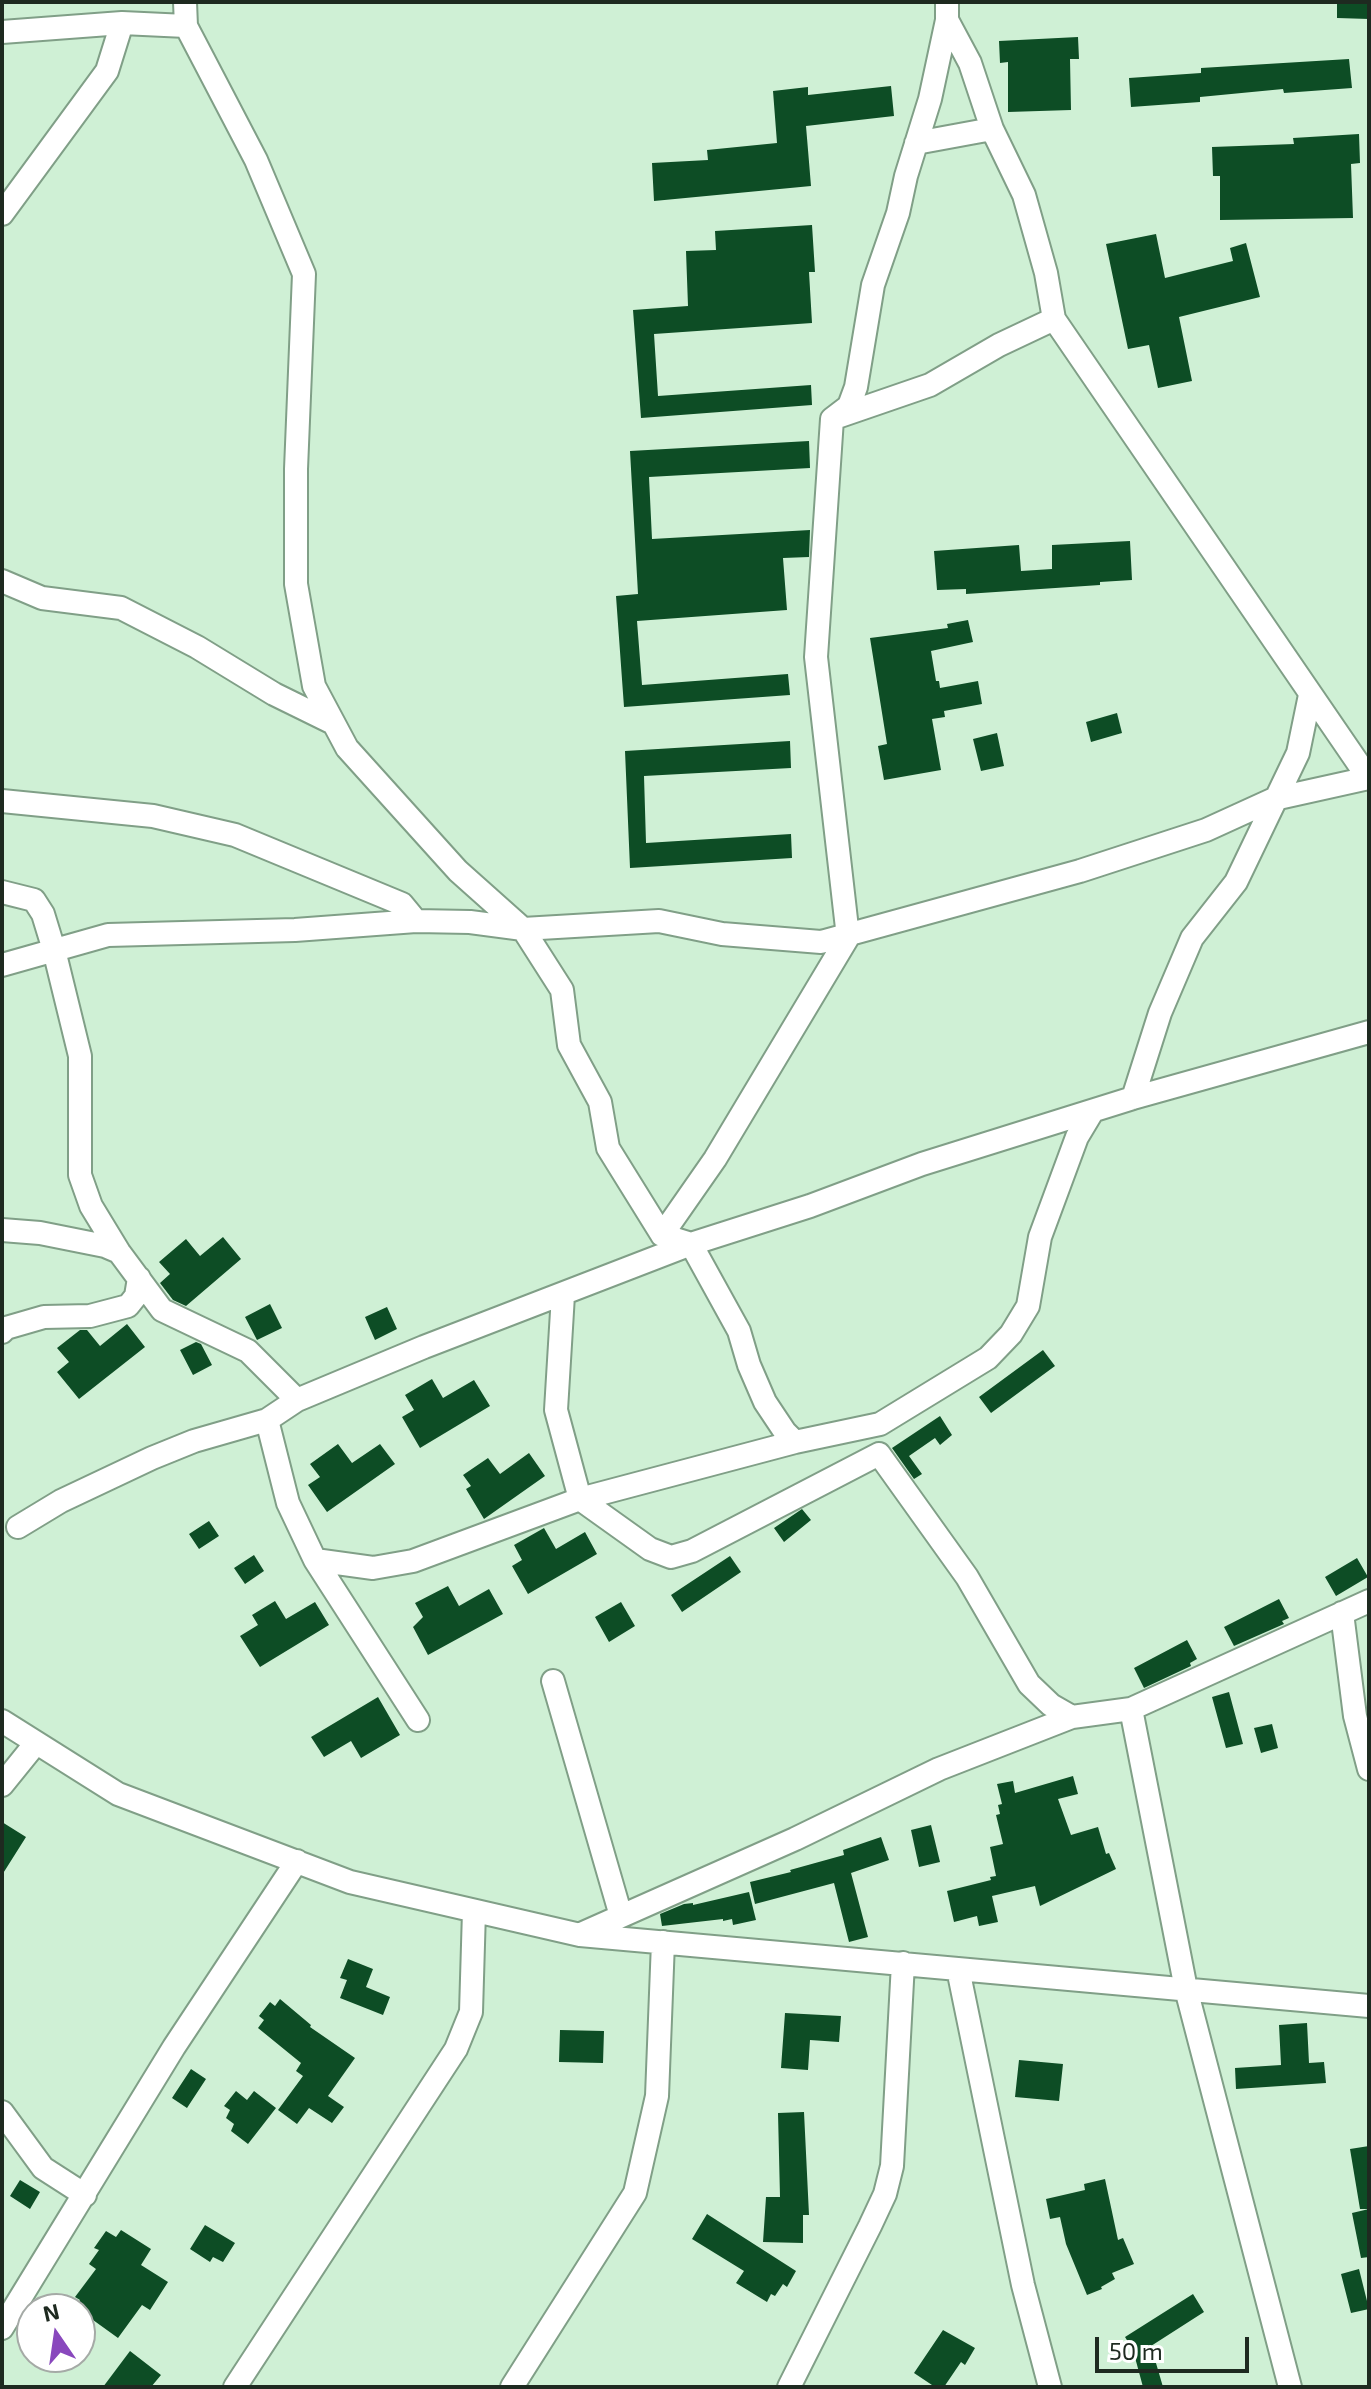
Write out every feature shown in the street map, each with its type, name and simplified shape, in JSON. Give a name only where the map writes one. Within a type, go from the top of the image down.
[{"type":"street","points":[[185,2],[186,26],[256,160],[304,274],[296,469],[296,584],[314,686],[347,748],[458,871],[523,929],[562,990],[569,1045],[600,1102],[608,1148],[662,1235],[691,1244],[739,1331],[765,1402],[795,1442]]},
{"type":"street","points":[[2,965],[108,935],[295,930],[416,921],[470,922],[523,929],[659,921],[722,934],[821,942],[848,937],[1094,866],[1206,830],[1274,799],[1369,778],[1054,319],[1046,273],[1024,195],[992,129],[970,63],[947,11]]},
{"type":"street","points":[[662,1235],[715,1159],[848,937],[816,657],[832,419],[849,406],[856,387],[873,285],[898,213],[930,99],[947,11]]},
{"type":"street","points":[[2,32],[122,23],[186,26]]},
{"type":"street","points":[[2,214],[107,71],[122,23]]},
{"type":"street","points":[[916,143],[992,129]]},
{"type":"street","points":[[832,419],[930,385],[999,345],[1054,319]]},
{"type":"street","points":[[2,581],[42,598],[121,608],[197,647],[274,694],[333,723]]},
{"type":"street","points":[[1133,1098],[1160,1013],[1192,938],[1236,882],[1298,753],[1310,695]]},
{"type":"street","points":[[2,801],[153,816],[235,835],[402,904],[416,921]]},
{"type":"street","points":[[2,892],[34,900],[43,914],[54,950],[80,1056],[80,1175],[91,1206],[119,1252],[162,1310],[248,1351],[297,1400]]},
{"type":"street","points":[[18,1527],[61,1501],[152,1458],[194,1441],[267,1420],[297,1400],[424,1347],[691,1244],[810,1206],[922,1164],[1133,1098],[1369,1032]]},
{"type":"street","points":[[315,1560],[373,1568],[413,1561],[580,1499],[795,1442],[880,1424],[988,1358],[1011,1334],[1028,1306],[1040,1237],[1077,1137],[1092,1112]]},
{"type":"street","points":[[2,1230],[40,1233],[105,1246],[119,1252]]},
{"type":"street","points":[[2,1332],[6,1328],[44,1317],[90,1316],[128,1306],[136,1296],[139,1278]]},
{"type":"street","points":[[563,1295],[556,1410],[580,1499],[650,1549],[671,1557],[692,1551],[879,1454]]},
{"type":"street","points":[[267,1420],[288,1503],[315,1560],[418,1720]]},
{"type":"street","points":[[880,1424],[879,1454],[967,1577],[1029,1684],[1051,1705],[1072,1717]]},
{"type":"street","points":[[580,1935],[795,1839],[939,1769],[1072,1717],[1131,1709],[1369,1601]]},
{"type":"street","points":[[1342,1613],[1355,1716],[1369,1769]]},
{"type":"street","points":[[553,1681],[621,1916]]},
{"type":"street","points":[[1131,1709],[1186,1989],[1290,2387]]},
{"type":"street","points":[[2,1721],[118,1794],[350,1882],[580,1935],[1369,2006]]},
{"type":"street","points":[[2,1785],[36,1743]]},
{"type":"street","points":[[2,2328],[174,2047],[297,1861]]},
{"type":"street","points":[[235,2387],[456,2049],[471,2012],[474,1911]]},
{"type":"street","points":[[512,2387],[635,2193],[657,2096],[663,1942]]},
{"type":"street","points":[[789,2387],[885,2194],[892,2166],[903,1963]]},
{"type":"street","points":[[958,1969],[1023,2285],[1050,2387]]},
{"type":"street","points":[[2,2112],[43,2168],[85,2195]]},
{"type":"building","points":[[1337,2],[1369,2],[1369,19],[1337,18]]},
{"type":"building","points":[[1078,37],[1079,59],[1070,59],[1071,110],[1008,112],[1008,62],[1000,63],[999,41]]},
{"type":"building","points":[[1349,59],[1352,88],[1284,93],[1283,89],[1200,97],[1200,102],[1131,107],[1129,78],[1201,73],[1201,68]]},
{"type":"building","points":[[891,86],[894,116],[806,126],[811,186],[654,201],[652,163],[708,160],[707,150],[777,143],[773,91],[808,87],[808,95]]},
{"type":"building","points":[[1359,134],[1360,163],[1351,164],[1353,218],[1220,220],[1220,176],[1213,176],[1212,147],[1294,144],[1293,138]]},
{"type":"building","points":[[812,225],[815,272],[809,272],[812,323],[654,334],[658,396],[811,385],[812,405],[641,418],[633,310],[688,306],[686,251],[716,250],[715,231]]},
{"type":"building","points":[[1156,234],[1165,278],[1233,261],[1230,248],[1246,243],[1260,297],[1179,317],[1192,381],[1158,388],[1149,345],[1128,349],[1106,244]]},
{"type":"building","points":[[809,441],[810,468],[649,477],[652,539],[810,530],[809,557],[783,558],[787,610],[637,621],[642,685],[788,674],[790,695],[624,707],[616,596],[638,594],[630,451]]},
{"type":"building","points":[[1130,541],[1132,580],[966,594],[966,589],[937,590],[934,551],[1019,545],[1021,571],[1052,569],[1052,545]]},
{"type":"building","points":[[968,620],[973,642],[931,651],[936,681],[939,681],[940,688],[978,681],[982,704],[944,711],[945,717],[932,719],[941,770],[884,780],[878,746],[887,744],[870,638],[948,628],[947,624]]},
{"type":"building","points":[[1117,713],[1122,733],[1091,742],[1086,722]]},
{"type":"building","points":[[997,733],[1004,766],[981,771],[973,739]]},
{"type":"building","points":[[790,741],[791,768],[644,776],[646,843],[791,834],[792,858],[630,868],[625,751]]},
{"type":"building","points":[[223,1237],[241,1259],[186,1306],[173,1300],[160,1283],[170,1274],[159,1262],[186,1239],[200,1256]]},
{"type":"building","points":[[270,1304],[282,1328],[257,1340],[245,1317]]},
{"type":"building","points":[[387,1307],[397,1329],[375,1340],[365,1317]]},
{"type":"building","points":[[127,1324],[145,1347],[79,1399],[57,1372],[69,1362],[57,1348],[80,1330],[87,1330],[100,1346]]},
{"type":"building","points":[[196,1342],[201,1344],[212,1365],[193,1375],[180,1350]]},
{"type":"building","points":[[1043,1350],[1055,1366],[991,1413],[979,1397]]},
{"type":"building","points":[[432,1379],[443,1398],[474,1380],[490,1406],[420,1448],[402,1417],[414,1410],[405,1395]]},
{"type":"building","points":[[940,1416],[952,1435],[940,1445],[935,1438],[909,1456],[922,1474],[914,1479],[892,1448]]},
{"type":"building","points":[[338,1444],[352,1463],[380,1444],[395,1464],[327,1512],[308,1485],[320,1477],[310,1464]]},
{"type":"building","points":[[529,1453],[545,1476],[484,1519],[466,1489],[471,1486],[463,1475],[488,1458],[500,1474]]},
{"type":"building","points":[[802,1509],[811,1520],[784,1542],[774,1528]]},
{"type":"building","points":[[209,1521],[219,1536],[199,1549],[189,1534]]},
{"type":"building","points":[[544,1528],[556,1549],[585,1532],[597,1554],[528,1594],[512,1566],[522,1560],[514,1545]]},
{"type":"building","points":[[254,1555],[264,1571],[245,1584],[234,1568]]},
{"type":"building","points":[[730,1556],[741,1572],[682,1612],[671,1595]]},
{"type":"building","points":[[1357,1558],[1368,1577],[1336,1596],[1325,1577]]},
{"type":"building","points":[[448,1586],[459,1606],[489,1589],[503,1614],[428,1655],[413,1627],[423,1617],[415,1603]]},
{"type":"building","points":[[1279,1599],[1289,1618],[1282,1621],[1284,1624],[1234,1646],[1224,1627]]},
{"type":"building","points":[[275,1601],[286,1619],[315,1602],[329,1625],[260,1667],[240,1636],[258,1625],[252,1615]]},
{"type":"building","points":[[621,1602],[635,1626],[609,1642],[595,1617]]},
{"type":"building","points":[[1187,1640],[1197,1659],[1190,1663],[1191,1666],[1144,1688],[1134,1668]]},
{"type":"building","points":[[1229,1692],[1243,1744],[1226,1748],[1212,1697]]},
{"type":"building","points":[[378,1697],[400,1735],[361,1758],[351,1741],[324,1757],[311,1737]]},
{"type":"building","points":[[1272,1724],[1278,1748],[1261,1753],[1254,1728]]},
{"type":"building","points":[[1073,1776],[1078,1794],[1058,1799],[1071,1835],[1098,1827],[1106,1854],[1109,1853],[1116,1869],[1040,1906],[1035,1886],[992,1896],[998,1922],[979,1926],[977,1916],[954,1922],[947,1891],[996,1876],[990,1847],[1003,1844],[996,1815],[1000,1814],[998,1805],[1002,1804],[997,1784],[1013,1781],[1015,1793]]},
{"type":"building","points":[[2,1822],[26,1837],[2,1875]]},
{"type":"building","points":[[931,1825],[940,1862],[919,1867],[911,1830]]},
{"type":"building","points":[[881,1837],[889,1860],[851,1873],[868,1937],[849,1942],[834,1883],[755,1904],[750,1882],[844,1855],[843,1850]]},
{"type":"building","points":[[749,1892],[756,1920],[733,1925],[732,1919],[723,1919],[662,1926],[660,1914],[684,1904],[693,1905]]},
{"type":"building","points":[[348,1959],[373,1969],[366,1987],[390,1997],[383,2015],[340,1998],[347,1980],[340,1978]]},
{"type":"building","points":[[280,1999],[310,2027],[355,2058],[328,2096],[344,2107],[332,2123],[309,2108],[297,2124],[278,2110],[303,2076],[296,2071],[301,2063],[258,2028],[264,2020],[259,2016],[270,2002],[275,2006]]},
{"type":"building","points":[[785,2013],[841,2016],[839,2042],[810,2040],[808,2070],[781,2068]]},
{"type":"building","points":[[1307,2023],[1309,2063],[1324,2062],[1326,2083],[1236,2089],[1235,2068],[1281,2065],[1279,2025]]},
{"type":"building","points":[[560,2030],[604,2031],[603,2063],[559,2062]]},
{"type":"building","points":[[1019,2060],[1063,2064],[1059,2101],[1015,2097]]},
{"type":"building","points":[[191,2069],[206,2079],[187,2108],[172,2098]]},
{"type":"building","points":[[236,2091],[247,2100],[254,2091],[276,2108],[248,2144],[231,2131],[234,2124],[226,2118],[230,2110],[224,2106]]},
{"type":"building","points":[[804,2112],[809,2215],[803,2215],[803,2243],[763,2242],[766,2197],[780,2197],[778,2113]]},
{"type":"building","points":[[1369,2146],[1369,2209],[1360,2209],[1350,2149]]},
{"type":"building","points":[[1105,2179],[1118,2240],[1123,2238],[1134,2264],[1112,2273],[1115,2279],[1087,2295],[1066,2244],[1060,2217],[1050,2219],[1046,2199],[1085,2190],[1084,2184]]},
{"type":"building","points":[[20,2180],[40,2192],[30,2209],[10,2196]]},
{"type":"building","points":[[1369,2209],[1369,2257],[1361,2258],[1352,2213]]},
{"type":"building","points":[[707,2214],[796,2271],[787,2287],[783,2284],[767,2302],[736,2283],[744,2271],[692,2239]]},
{"type":"building","points":[[205,2225],[235,2243],[223,2262],[213,2257],[210,2262],[190,2249]]},
{"type":"building","points":[[121,2230],[151,2249],[141,2265],[168,2282],[150,2310],[142,2305],[118,2338],[96,2322],[96,2293],[78,2293],[96,2269],[89,2264],[99,2250],[94,2248],[106,2231],[116,2237]]},
{"type":"building","points":[[1359,2269],[1369,2309],[1351,2313],[1341,2274]]},
{"type":"building","points":[[1193,2294],[1204,2312],[1151,2346],[1163,2387],[1143,2387],[1133,2350],[1125,2337]]},
{"type":"building","points":[[943,2330],[975,2348],[965,2365],[961,2362],[944,2387],[935,2387],[914,2373]]},
{"type":"building","points":[[130,2351],[161,2375],[151,2387],[103,2387]]}]
